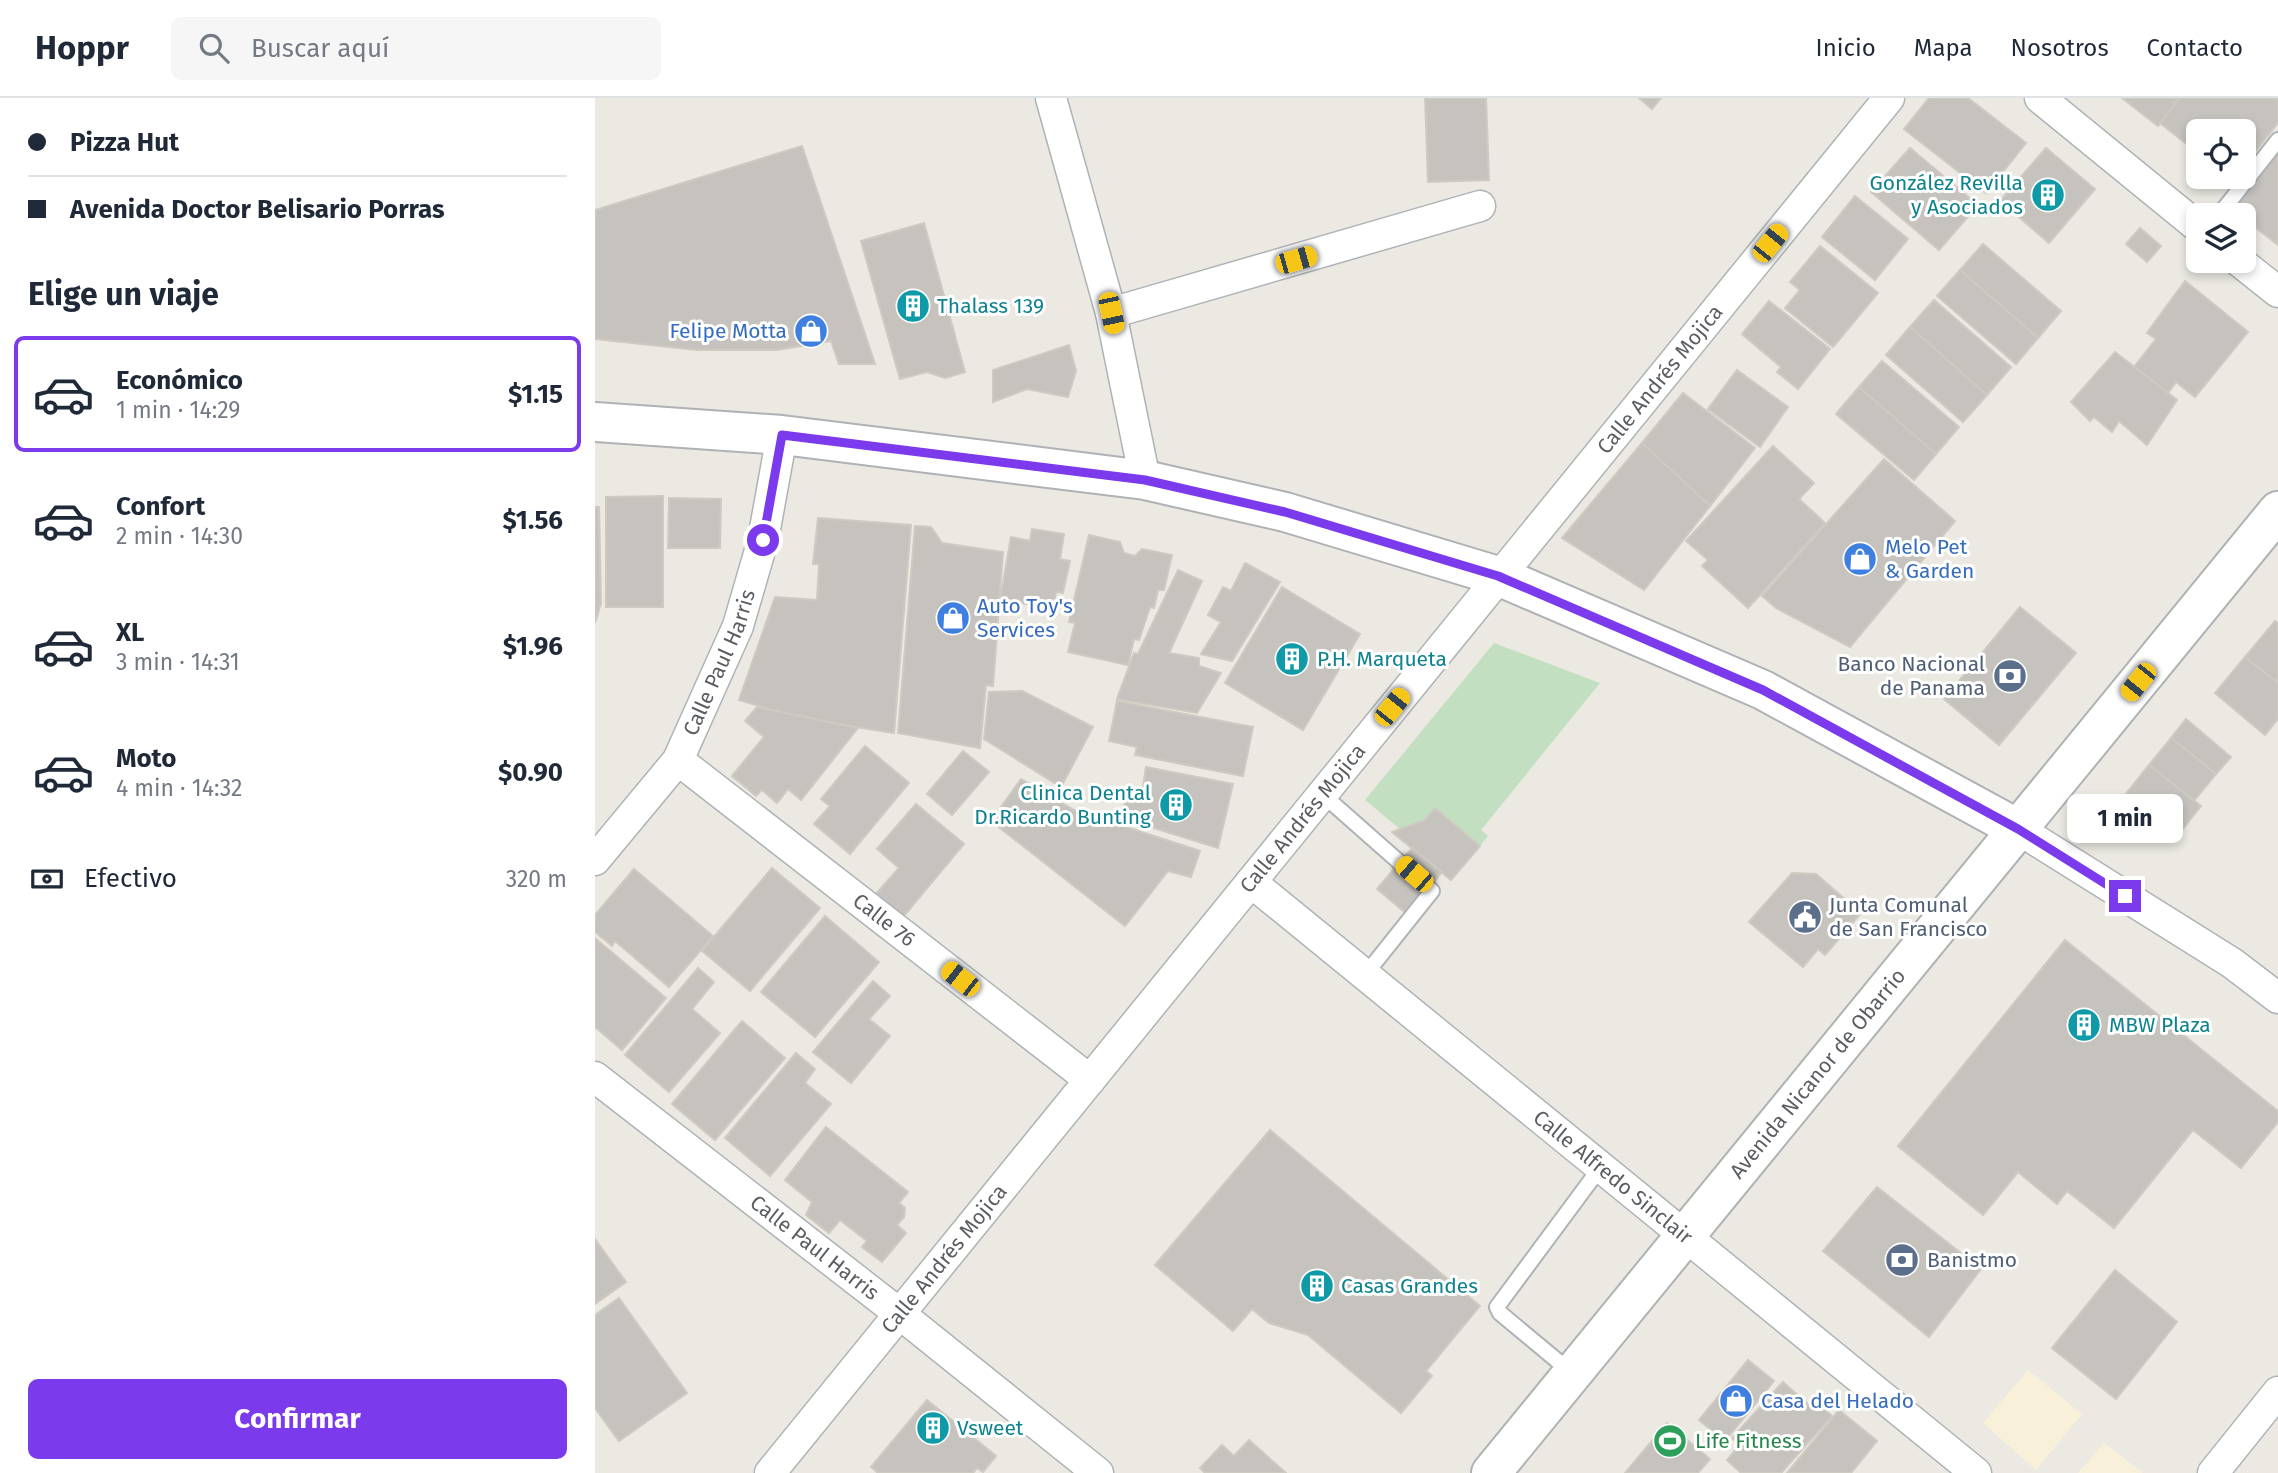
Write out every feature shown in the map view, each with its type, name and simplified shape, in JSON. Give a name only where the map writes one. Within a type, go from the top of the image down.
[{"type":"street","points":[[1051,98],[1111,313],[1145,480]]},
{"type":"street","name":"Calle Andrés Mojica","points":[[770,1473],[1889,98]]},
{"type":"street","points":[[2040,98],[2186,217]]},
{"type":"street","points":[[1111,313],[1480,206]]},
{"type":"street","points":[[2254,273],[2278,292]]},
{"type":"street","points":[[595,422],[782,435],[1145,480],[1285,512],[1498,576],[1763,690],[2018,829],[2232,963],[2278,998]]},
{"type":"street","name":"Calle Paul Harris","points":[[595,860],[678,760],[738,626],[763,540],[782,435]]},
{"type":"street","name":"Avenida Nicanor de Obarrio","points":[[1491,1473],[2278,511]]},
{"type":"street","name":"Calle 76","points":[[678,760],[1090,1080]]},
{"type":"street","name":"Calle Alfredo Sinclair","points":[[1251,882],[1976,1473]]},
{"type":"street","name":"Calle Paul Harris","points":[[595,1077],[1098,1473]]},
{"type":"street","points":[[2213,1473],[2278,1392]]},
{"type":"lane","points":[[2228,203],[2278,140]]},
{"type":"lane","points":[[1322,794],[1432,891],[1365,975]]},
{"type":"lane","points":[[1573,1374],[1500,1314],[1497,1307],[1600,1168]]},
{"type":"shaded area","points":[[2028,1370],[2082,1414],[2036,1470],[1983,1423]]},
{"type":"shaded area","points":[[2104,1443],[2143,1473],[2078,1473]]},
{"type":"green space","points":[[1494,643],[1600,683],[1481,830],[1488,836],[1480,846],[1435,809],[1425,820],[1400,829],[1365,800]]},
{"type":"building","points":[[1425,98],[1486,98],[1489,180],[1428,182]]},
{"type":"building","points":[[1639,98],[1661,98],[1652,109]]},
{"type":"building","points":[[1929,98],[1968,98],[2026,143],[1986,193],[1904,129]]},
{"type":"building","points":[[2122,98],[2180,98],[2158,126]]},
{"type":"building","points":[[2180,98],[2278,98],[2278,123],[2256,151],[2256,119],[2186,119],[2186,144],[2160,123]]},
{"type":"building","points":[[802,146],[875,364],[839,364],[831,341],[777,350],[697,350],[595,339],[595,210]]},
{"type":"building","points":[[1910,148],[1978,205],[1939,250],[1871,192]]},
{"type":"building","name":"González Revilla y Asociados","points":[[2046,148],[2095,189],[2049,243],[2000,201]]},
{"type":"building","points":[[2278,153],[2278,245],[2256,228],[2256,203],[2239,203],[2250,189],[2256,189],[2256,181]]},
{"type":"building","points":[[1855,196],[1908,239],[1875,280],[1822,237]]},
{"type":"building","name":"Thalass 139","points":[[924,223],[965,372],[945,378],[927,372],[900,379],[861,241]]},
{"type":"building","points":[[2140,228],[2161,246],[2147,262],[2126,244]]},
{"type":"building","points":[[1983,244],[2061,311],[2038,338],[1960,270]]},
{"type":"building","points":[[1820,246],[1878,293],[1833,347],[1785,308],[1800,290],[1790,282]]},
{"type":"building","points":[[1960,270],[2038,338],[2016,364],[1937,296]]},
{"type":"building","points":[[2185,281],[2248,332],[2195,397],[2176,382],[2168,393],[2134,367],[2156,339],[2147,333]]},
{"type":"building","points":[[1934,300],[2011,367],[1987,395],[1910,327]]},
{"type":"building","points":[[1769,301],[1830,349],[1798,389],[1777,372],[1781,367],[1742,334]]},
{"type":"building","points":[[1910,327],[1987,395],[1963,422],[1886,355]]},
{"type":"building","points":[[1069,345],[1076,371],[1068,397],[1027,389],[993,402],[993,370]]},
{"type":"building","points":[[2115,352],[2177,400],[2147,445],[2119,421],[2112,432],[2094,417],[2090,421],[2071,402]]},
{"type":"building","points":[[1882,361],[1959,427],[1936,454],[1859,387]]},
{"type":"building","points":[[1737,370],[1788,407],[1760,447],[1708,409]]},
{"type":"building","points":[[1859,387],[1936,454],[1914,480],[1836,414]]},
{"type":"building","points":[[1683,393],[1755,448],[1710,506],[1642,443]]},
{"type":"building","points":[[1642,443],[1710,506],[1644,590],[1562,538]]},
{"type":"building","points":[[1773,446],[1814,483],[1799,499],[1825,523],[1748,608],[1702,566],[1708,560],[1686,541]]},
{"type":"building","name":"Melo Pet & Garden","points":[[1884,459],[1955,521],[1850,647],[1776,608],[1762,596]]},
{"type":"building","points":[[663,496],[663,607],[606,607],[606,497]]},
{"type":"building","points":[[669,498],[721,499],[720,548],[668,548]]},
{"type":"building","points":[[595,507],[599,507],[601,603],[595,623]]},
{"type":"building","points":[[818,518],[911,525],[894,733],[800,718],[739,700],[775,597],[817,600],[819,564],[813,564]]},
{"type":"building","name":"Auto Toy's Services","points":[[915,526],[931,527],[942,543],[1003,552],[993,686],[986,685],[980,748],[898,733]]},
{"type":"building","points":[[1032,529],[1064,534],[1060,559],[1070,561],[1063,593],[1056,592],[1053,608],[1000,600],[1011,537],[1030,541]]},
{"type":"building","points":[[1089,535],[1120,542],[1124,553],[1135,556],[1142,549],[1172,555],[1164,590],[1158,590],[1154,608],[1150,607],[1139,640],[1134,639],[1128,665],[1068,652],[1075,623],[1069,622]]},
{"type":"building","points":[[1245,563],[1280,582],[1232,661],[1201,654],[1221,622],[1208,615],[1223,587],[1231,591]]},
{"type":"building","points":[[1178,570],[1202,581],[1169,653],[1199,658],[1199,666],[1221,673],[1197,713],[1117,699],[1134,653],[1138,654]]},
{"type":"building","name":"P.H. Marqueta","points":[[1282,587],[1360,634],[1303,730],[1225,683]]},
{"type":"building","name":"Banco Nacional de Panama","points":[[2020,607],[2076,653],[1999,745],[1944,699]]},
{"type":"building","points":[[2275,621],[2278,623],[2278,683],[2245,657]]},
{"type":"building","points":[[2245,657],[2278,683],[2278,719],[2265,735],[2215,693]]},
{"type":"building","points":[[1022,691],[1093,727],[1061,787],[984,739],[989,692]]},
{"type":"building","points":[[1117,701],[1253,727],[1243,776],[1135,755],[1137,747],[1109,741]]},
{"type":"building","points":[[757,707],[858,728],[801,800],[788,789],[777,803],[762,790],[756,796],[732,776],[764,737],[745,721]]},
{"type":"building","points":[[2186,719],[2231,757],[2216,774],[2171,738]]},
{"type":"building","points":[[2171,738],[2216,774],[2193,802],[2149,765]]},
{"type":"building","points":[[865,746],[909,783],[850,854],[814,824],[830,806],[821,799]]},
{"type":"building","points":[[963,751],[989,772],[952,815],[927,794]]},
{"type":"building","points":[[2149,765],[2201,806],[2178,835],[2125,795]]},
{"type":"building","name":"Clinica Dental Dr.Ricardo Bunting","points":[[1146,767],[1233,784],[1218,848],[1122,818],[1127,789],[1142,793]]},
{"type":"building","points":[[1021,779],[1074,810],[1200,851],[1191,877],[1168,871],[1125,926],[991,821]]},
{"type":"building","points":[[916,804],[964,844],[903,917],[876,894],[899,868],[877,849]]},
{"type":"building","points":[[1435,808],[1480,846],[1451,880],[1392,832],[1425,820]]},
{"type":"building","points":[[1412,848],[1442,872],[1407,914],[1377,889]]},
{"type":"building","points":[[772,868],[820,908],[750,991],[702,951]]},
{"type":"building","points":[[634,869],[713,936],[669,987],[615,941],[612,946],[595,932],[595,915]]},
{"type":"building","name":"Junta Comunal de San Francisco","points":[[1792,873],[1816,874],[1861,913],[1825,955],[1818,949],[1803,967],[1749,922]]},
{"type":"building","points":[[825,916],[879,962],[815,1037],[761,992]]},
{"type":"building","points":[[595,938],[666,998],[622,1050],[595,1027]]},
{"type":"building","name":"MBW Plaza","points":[[2065,940],[2278,1111],[2278,1122],[2241,1168],[2193,1130],[2114,1228],[2067,1191],[2057,1204],[2018,1172],[1983,1215],[1898,1146]]},
{"type":"building","points":[[698,968],[714,982],[692,1009],[720,1033],[669,1092],[625,1055]]},
{"type":"building","points":[[873,981],[890,996],[869,1019],[890,1036],[851,1083],[813,1052]]},
{"type":"building","points":[[742,1021],[785,1058],[715,1140],[672,1104]]},
{"type":"building","points":[[796,1053],[815,1069],[805,1083],[831,1104],[770,1176],[725,1138]]},
{"type":"building","points":[[826,1127],[908,1192],[899,1203],[905,1208],[904,1217],[897,1225],[906,1233],[882,1262],[862,1247],[867,1241],[840,1220],[829,1233],[806,1215],[812,1202],[785,1180]]},
{"type":"building","name":"Casas Grandes","points":[[1270,1130],[1480,1306],[1426,1371],[1432,1376],[1401,1413],[1308,1335],[1269,1323],[1252,1309],[1233,1331],[1155,1265]]},
{"type":"building","name":"Banistmo","points":[[1877,1187],[1981,1269],[1929,1337],[1823,1251]]},
{"type":"building","points":[[595,1239],[626,1282],[595,1304]]},
{"type":"building","points":[[2115,1270],[2177,1322],[2116,1399],[2052,1348]]},
{"type":"building","points":[[619,1298],[687,1393],[619,1441],[595,1408],[595,1315]]},
{"type":"building","name":"Casa del Helado","points":[[1748,1360],[1774,1381],[1725,1441],[1699,1420]]},
{"type":"building","points":[[1783,1382],[1809,1405],[1814,1400],[1832,1416],[1781,1473],[1741,1473],[1727,1460],[1740,1445],[1732,1438]]},
{"type":"building","name":"Vsweet","points":[[927,1400],[996,1456],[983,1472],[977,1468],[973,1473],[878,1473],[871,1467]]},
{"type":"building","points":[[1839,1410],[1877,1441],[1851,1473],[1787,1473]]},
{"type":"building","name":"Life Fitness","points":[[1667,1423],[1710,1459],[1698,1473],[1625,1473]]},
{"type":"building","points":[[1249,1440],[1286,1473],[1205,1473],[1200,1468],[1222,1445],[1234,1456]]},
{"type":"place","name":"González Revilla y Asociados","points":[[2048,195]]},
{"type":"place","name":"Thalass 139","points":[[913,306]]},
{"type":"place","name":"Felipe Motta","points":[[811,331]]},
{"type":"place","name":"Melo Pet & Garden","points":[[1860,559]]},
{"type":"place","name":"Auto Toy's Services","points":[[953,618]]},
{"type":"place","name":"P.H. Marqueta","points":[[1292,659]]},
{"type":"place","name":"Banco Nacional de Panama","points":[[2010,676]]},
{"type":"place","name":"Clinica Dental Dr.Ricardo Bunting","points":[[1176,805]]},
{"type":"place","name":"Junta Comunal de San Francisco","points":[[1805,917]]},
{"type":"place","name":"MBW Plaza","points":[[2084,1025]]},
{"type":"place","name":"Banistmo","points":[[1902,1260]]},
{"type":"place","name":"Casas Grandes","points":[[1317,1286]]},
{"type":"place","name":"Casa del Helado","points":[[1736,1401]]},
{"type":"place","name":"Vsweet","points":[[933,1428]]},
{"type":"place","name":"Life Fitness","points":[[1670,1441]]},
{"type":"route","points":[[763,540],[782,435],[1145,480],[1285,512],[1498,576],[1763,690],[2018,829],[2125,896]]}]
